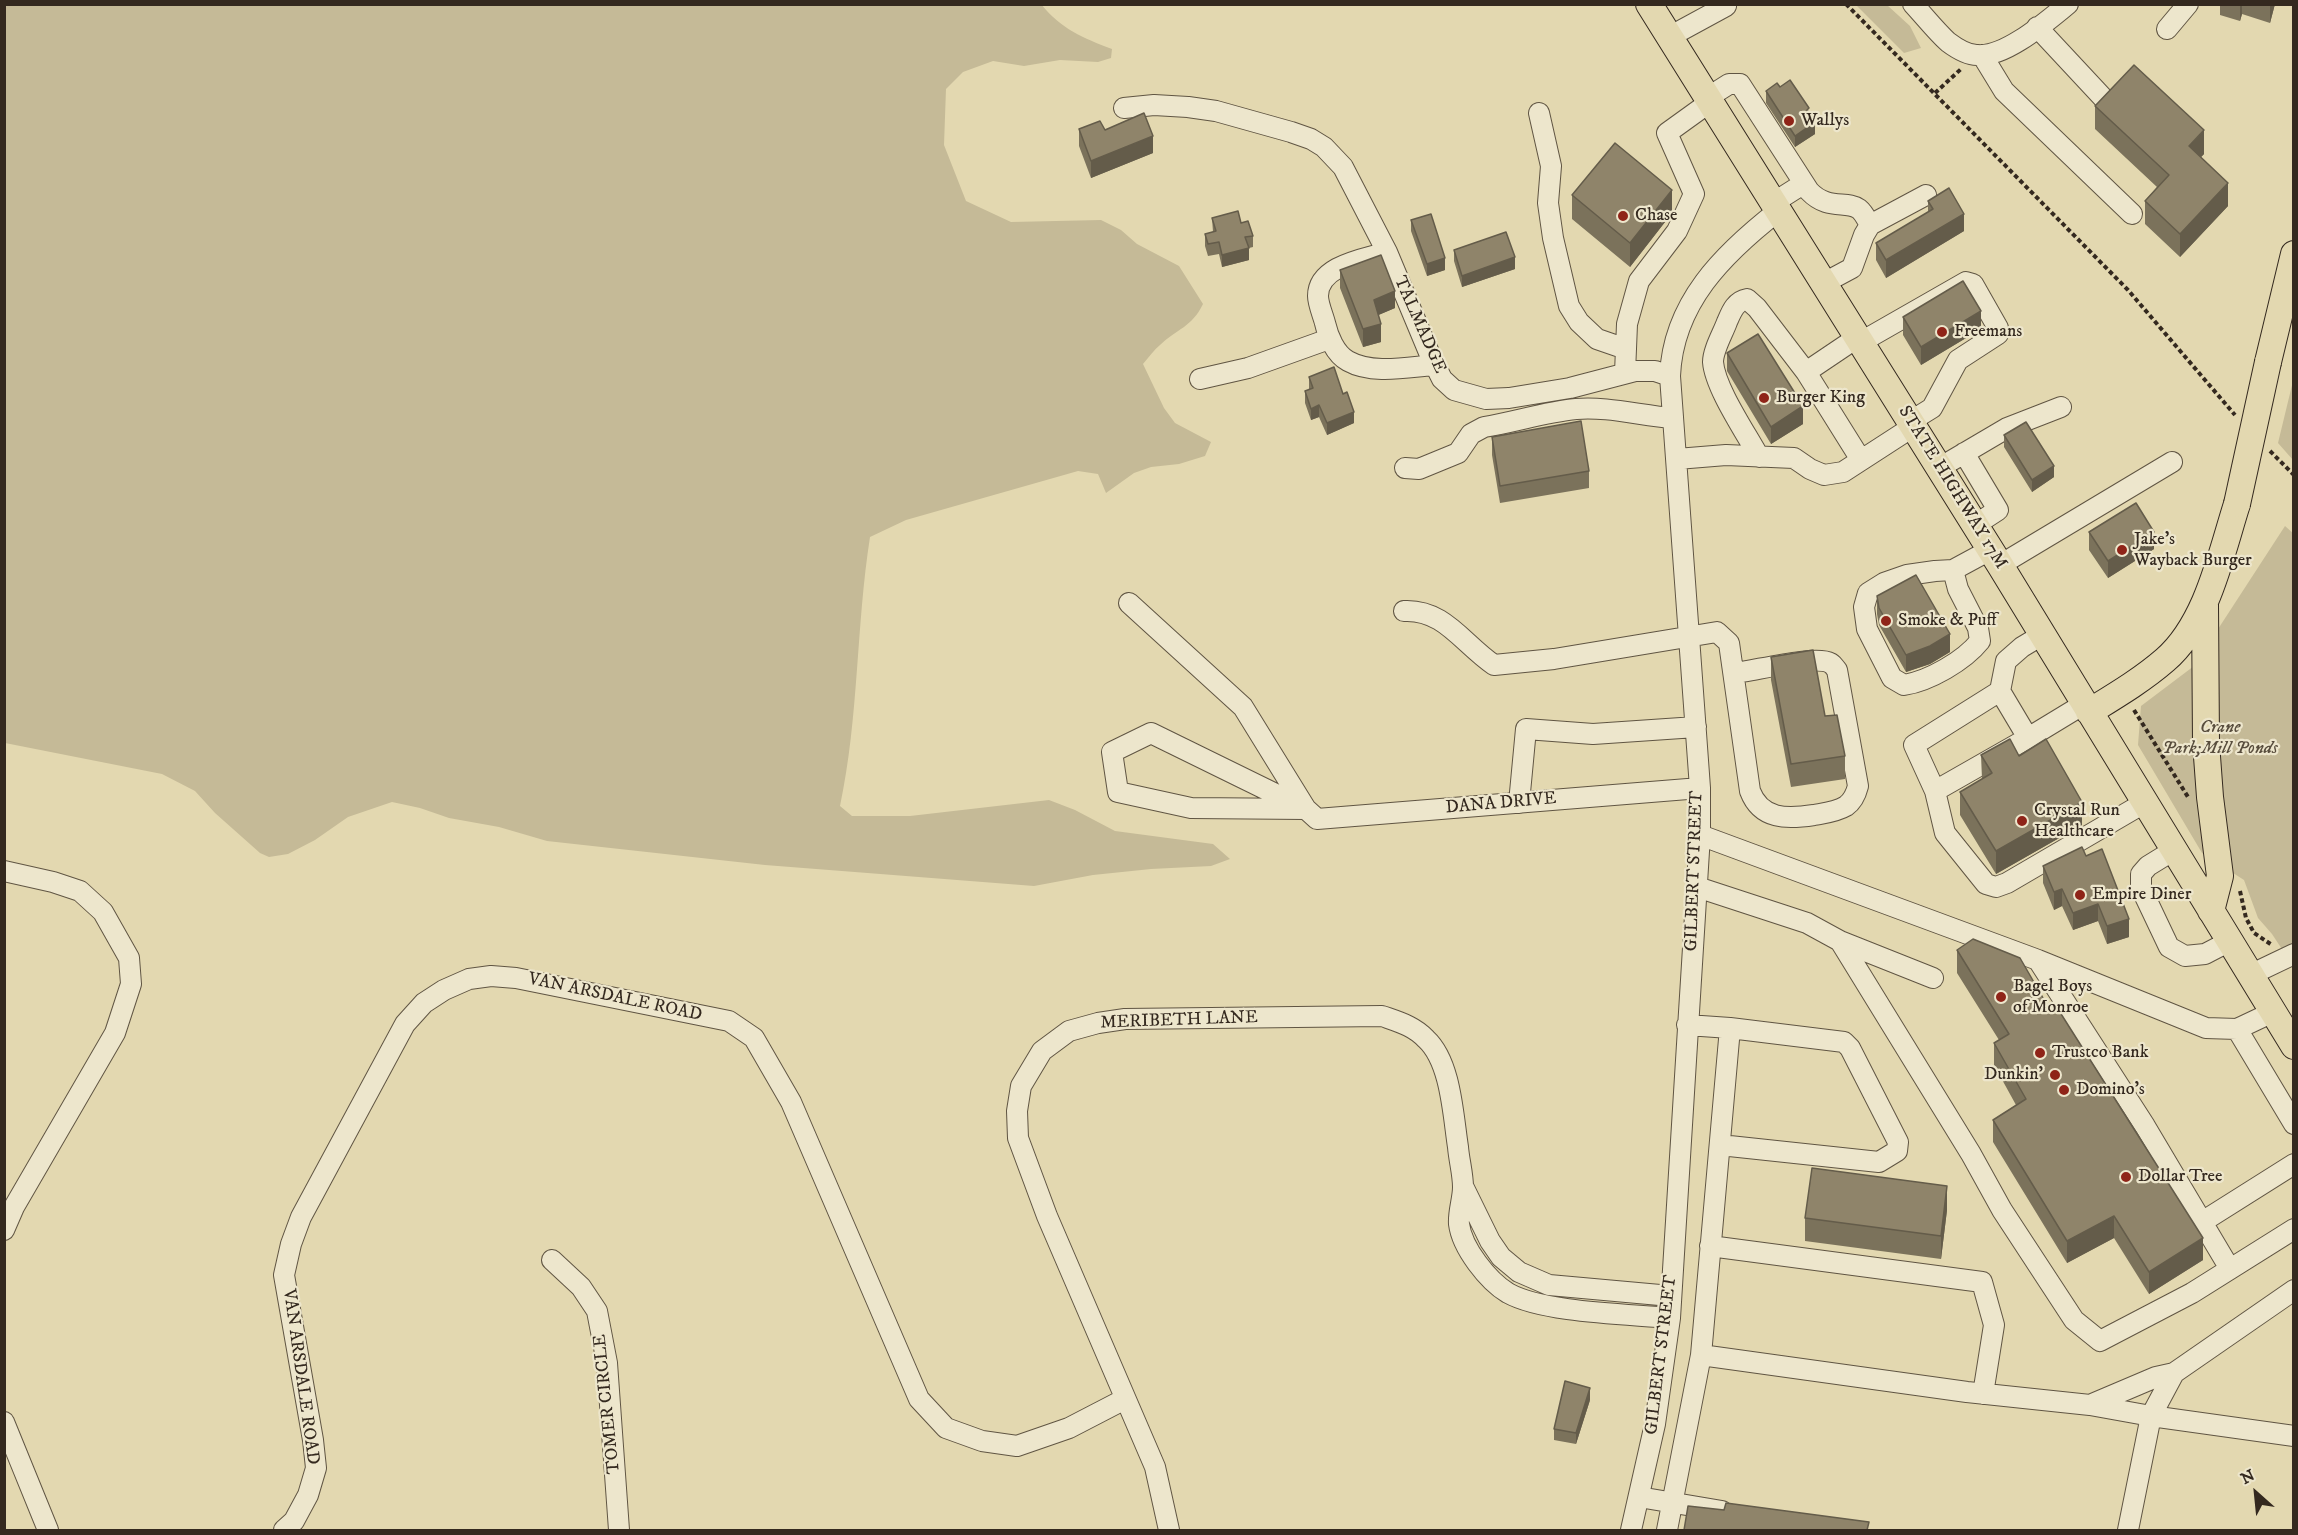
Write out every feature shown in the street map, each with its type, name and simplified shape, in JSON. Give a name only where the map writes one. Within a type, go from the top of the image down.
[{"type":"main road","name":"STATE HIGHWAY 17M","points":[[1649,4],[1995,557],[2294,1046]]},
{"type":"main road","points":[[2086,708],[2130,686],[2167,659],[2205,605],[2237,504],[2294,254]]},
{"type":"main road","points":[[2205,605],[2206,743],[2220,876],[2211,911]]},
{"type":"street","points":[[1913,4],[1948,41],[1964,52],[1979,55],[2005,48],[2068,4]]},
{"type":"street","points":[[2167,29],[2188,4]]},
{"type":"street","points":[[1669,37],[1725,6]]},
{"type":"street","points":[[2037,27],[2106,101]]},
{"type":"street","points":[[1979,55],[2004,91],[2132,213]]},
{"type":"street","points":[[1625,373],[1627,324],[1639,281],[1677,231],[1694,194],[1667,133],[1732,83],[1740,84],[1803,184],[1820,201],[1831,205],[1856,207],[1870,225]]},
{"type":"street","name":"TALMADGE","points":[[1124,108],[1154,105],[1188,107],[1237,117],[1291,132],[1311,139],[1324,147],[1343,166],[1387,252],[1435,365],[1442,379],[1454,390],[1486,399],[1509,398],[1570,388],[1635,371],[1655,371],[1670,376]]},
{"type":"street","points":[[1539,113],[1551,166],[1548,203],[1553,238],[1569,306],[1579,322],[1598,339],[1626,349]]},
{"type":"street","name":"GILBERT STREET","points":[[1631,1530],[1655,1424],[1670,1318],[1700,835],[1700,788],[1670,376],[1671,360],[1681,323],[1699,289],[1730,251],[1775,207],[1803,184]]},
{"type":"street","points":[[1824,283],[1852,268],[1870,225],[1926,195]]},
{"type":"street","points":[[1387,252],[1342,267],[1329,274],[1321,285],[1318,296],[1329,339],[1347,361],[1370,369],[1435,365]]},
{"type":"street","points":[[1677,459],[1726,455],[1794,458],[1810,470],[1824,475],[1843,472],[1932,408],[1958,360],[1998,334],[1998,328],[1973,284],[1966,282],[1806,372]]},
{"type":"street","points":[[1759,457],[1727,400],[1713,360],[1737,303],[1747,299],[1757,308],[1806,372],[1862,460]]},
{"type":"street","points":[[1200,379],[1248,368],[1329,339]]},
{"type":"street","points":[[1939,468],[2014,424],[2061,407]]},
{"type":"street","points":[[1405,468],[1419,469],[1458,453],[1472,434],[1484,427],[1576,409],[1673,418]]},
{"type":"street","points":[[1964,453],[1998,510],[1975,525]]},
{"type":"street","points":[[1953,570],[1958,590],[1978,628],[1980,641],[1970,654],[1922,682],[1904,685],[1892,678],[1867,629],[1864,607],[1868,593],[1884,583],[1907,575],[1953,570],[1995,557],[2172,462]]},
{"type":"street","points":[[1129,603],[1243,707],[1306,809]]},
{"type":"street","points":[[1404,611],[1419,610],[1438,617],[1477,653],[1494,665],[1554,659],[1717,632],[1729,643],[1750,791],[1754,802],[1767,811],[1787,819],[1833,812],[1846,806],[1854,798],[1858,786],[1837,670],[1829,662],[1809,659],[1734,673]]},
{"type":"street","points":[[2028,738],[2000,691],[2006,661],[2022,647],[2042,635]]},
{"type":"street","points":[[2000,691],[1914,745],[1935,792],[1945,833],[1986,884],[1995,887],[2007,883],[2144,802]]},
{"type":"street","points":[[1935,792],[2028,738],[2086,708]]},
{"type":"street","points":[[1519,803],[1527,729],[1593,734],[1696,727]]},
{"type":"street","points":[[1152,733],[1306,809],[1191,808],[1118,792],[1112,752],[1152,733]]},
{"type":"street","name":"DANA DRIVE","points":[[1306,809],[1317,819],[1700,788]]},
{"type":"street","points":[[1700,835],[2038,960],[2206,1028],[2237,1029],[2273,1012]]},
{"type":"street","points":[[2174,850],[2141,873],[2141,888],[2169,947],[2185,956],[2205,954],[2230,941]]},
{"type":"street","points":[[4,871],[53,882],[80,891],[103,912],[129,958],[131,984],[115,1033],[19,1197],[4,1230]]},
{"type":"street","points":[[1697,887],[1807,923],[1840,941],[1933,978]]},
{"type":"street","points":[[1840,941],[1971,1154],[2002,1210],[2074,1320],[2100,1341],[2192,1293],[2294,1228]]},
{"type":"street","points":[[2250,975],[2294,954]]},
{"type":"street","points":[[2038,960],[2145,1126],[2230,1269]]},
{"type":"street","name":"VAN ARSDALE ROAD","points":[[284,1530],[294,1521],[308,1495],[315,1468],[313,1440],[284,1275],[291,1244],[301,1217],[405,1024],[423,1004],[444,990],[469,979],[491,975],[729,1021],[754,1038],[791,1102],[919,1399],[946,1428],[982,1441],[1017,1446],[1069,1428],[1125,1399]]},
{"type":"street","name":"MERIBETH LANE","points":[[1168,1530],[1155,1467],[1047,1216],[1018,1138],[1017,1111],[1021,1086],[1042,1051],[1069,1030],[1125,1019],[1382,1016],[1410,1026],[1428,1040],[1440,1058],[1450,1093],[1463,1186],[1459,1223],[1476,1260],[1491,1280],[1509,1293],[1530,1301],[1559,1307],[1670,1318]]},
{"type":"street","points":[[1687,1025],[1844,1042],[1850,1048],[1898,1142],[1897,1151],[1879,1162],[1720,1145]]},
{"type":"street","points":[[1666,1530],[1701,1354],[1730,1028]]},
{"type":"street","points":[[2237,1029],[2294,1124]]},
{"type":"street","points":[[2202,1222],[2294,1164]]},
{"type":"street","name":"MERIBETH LANE","points":[[1463,1186],[1490,1241],[1501,1257],[1519,1272],[1549,1285],[1671,1296]]},
{"type":"street","points":[[1710,1246],[1982,1282],[1995,1325],[1983,1394]]},
{"type":"street","name":"TOMER CIRCLE","points":[[552,1260],[581,1287],[597,1311],[607,1363],[619,1530]]},
{"type":"street","points":[[2090,1405],[2156,1377],[2174,1373],[2294,1290]]},
{"type":"street","points":[[1701,1354],[1983,1394],[2090,1405],[2294,1436]]},
{"type":"street","points":[[2128,1530],[2151,1416],[2174,1373]]},
{"type":"street","points":[[4,1422],[48,1530]]},
{"type":"street","points":[[1639,1497],[1743,1514]]},
{"type":"path","points":[[1846,4],[2128,290],[2237,417]]},
{"type":"path","points":[[1935,93],[1979,55]]},
{"type":"path","points":[[2267,447],[2294,475]]},
{"type":"green space","points":[[1041,4],[1056,20],[1073,32],[1112,49],[1111,58],[1098,62],[1060,60],[1024,66],[993,61],[963,72],[946,89],[944,145],[966,201],[1011,222],[1101,220],[1121,230],[1137,244],[1179,266],[1203,304],[1189,323],[1158,347],[1143,364],[1164,408],[1175,423],[1211,442],[1205,456],[1179,464],[1151,467],[1134,473],[1106,493],[1098,474],[1078,471],[906,520],[870,537],[865,570],[851,739],[840,806],[852,816],[910,816],[1049,800],[1075,810],[1115,831],[1213,844],[1230,859],[1211,866],[1093,875],[1034,886],[765,865],[547,841],[499,827],[449,818],[392,802],[348,817],[315,840],[288,854],[269,857],[260,853],[215,813],[195,791],[162,774],[5,743],[5,5]]},
{"type":"green space","points":[[1856,5],[1887,5],[1910,26],[1921,48],[1904,53]]},
{"type":"green space","points":[[2293,381],[2294,460],[2278,443]]},
{"type":"green space","name":"Crane Park;Mill Ponds","points":[[2285,526],[2294,534],[2293,966],[2272,934],[2258,918],[2244,880],[2202,853],[2138,745],[2141,706],[2194,666]]},
{"type":"building","points":[[2134,65],[2204,130],[2189,146],[2228,183],[2180,234],[2145,201],[2169,175],[2095,106]]},
{"type":"building","points":[[1790,80],[1809,108],[1807,110],[1815,122],[1795,136],[1766,91],[1777,83],[1780,87]]},
{"type":"building","points":[[1144,113],[1153,136],[1091,161],[1079,129],[1100,121],[1105,130]]},
{"type":"building","points":[[1615,143],[1672,190],[1630,243],[1572,195]]},
{"type":"building","points":[[1949,188],[1964,214],[1886,260],[1876,243],[1933,209],[1928,201]]},
{"type":"building","points":[[1238,211],[1241,223],[1248,221],[1253,236],[1245,237],[1249,248],[1222,255],[1219,242],[1208,244],[1205,234],[1216,231],[1212,218]]},
{"type":"building","points":[[1431,214],[1445,258],[1427,264],[1411,220]]},
{"type":"building","points":[[1506,232],[1515,257],[1462,276],[1454,250]]},
{"type":"building","points":[[1381,255],[1395,291],[1374,300],[1381,324],[1363,329],[1340,270]]},
{"type":"building","points":[[1963,281],[1981,311],[1921,347],[1903,317]]},
{"type":"building","name":"Burger King","points":[[1758,334],[1803,406],[1771,427],[1727,353]]},
{"type":"building","points":[[1334,367],[1343,394],[1347,392],[1354,412],[1327,423],[1319,405],[1311,409],[1305,391],[1313,388],[1309,377]]},
{"type":"building","points":[[1581,421],[1589,471],[1500,486],[1492,437]]},
{"type":"building","points":[[2026,422],[2054,466],[2032,480],[2004,435]]},
{"type":"building","points":[[2136,503],[2154,532],[2108,561],[2089,532]]},
{"type":"building","points":[[1916,575],[1950,634],[1930,646],[1906,655],[1879,608],[1877,596]]},
{"type":"building","points":[[1813,650],[1825,716],[1837,715],[1845,756],[1791,764],[1771,657]]},
{"type":"building","name":"Crystal Run Healthcare","points":[[2010,739],[2019,756],[2046,739],[2082,802],[1996,851],[1960,792],[1992,773],[1981,755]]},
{"type":"building","name":"Empire Diner","points":[[2082,847],[2086,856],[2102,849],[2129,919],[2107,926],[2098,904],[2073,913],[2062,889],[2054,892],[2043,866]]},
{"type":"building","points":[[1973,939],[2020,958],[2050,1010],[2056,1006],[2203,1238],[2149,1272],[2114,1216],[2067,1241],[1993,1120],[2026,1099],[1994,1043],[2009,1034],[1957,950]]},
{"type":"building","points":[[1812,1168],[1947,1186],[1941,1236],[1805,1218]]},
{"type":"building","points":[[1565,1381],[1590,1388],[1576,1433],[1554,1429]]},
{"type":"building","points":[[1726,1503],[1869,1522],[1867,1530],[1684,1530],[1688,1506],[1724,1510]]},
{"type":"place","name":"Wallys","points":[[1789,121]]},
{"type":"place","name":"Chase","points":[[1623,216]]},
{"type":"place","name":"Freemans","points":[[1942,332]]},
{"type":"place","name":"Burger King","points":[[1764,398]]},
{"type":"place","name":"Jake's Wayback Burger","points":[[2122,550]]},
{"type":"place","name":"Smoke & Puff","points":[[1886,621]]},
{"type":"place","name":"Crystal Run Healthcare","points":[[2022,821]]},
{"type":"place","name":"Empire Diner","points":[[2080,895]]},
{"type":"place","name":"Bagel Boys of Monroe","points":[[2001,997]]},
{"type":"place","name":"Trustco Bank","points":[[2040,1053]]},
{"type":"place","name":"Dunkin'","points":[[2055,1075]]},
{"type":"place","name":"Domino's","points":[[2064,1090]]},
{"type":"place","name":"Dollar Tree","points":[[2126,1177]]}]
